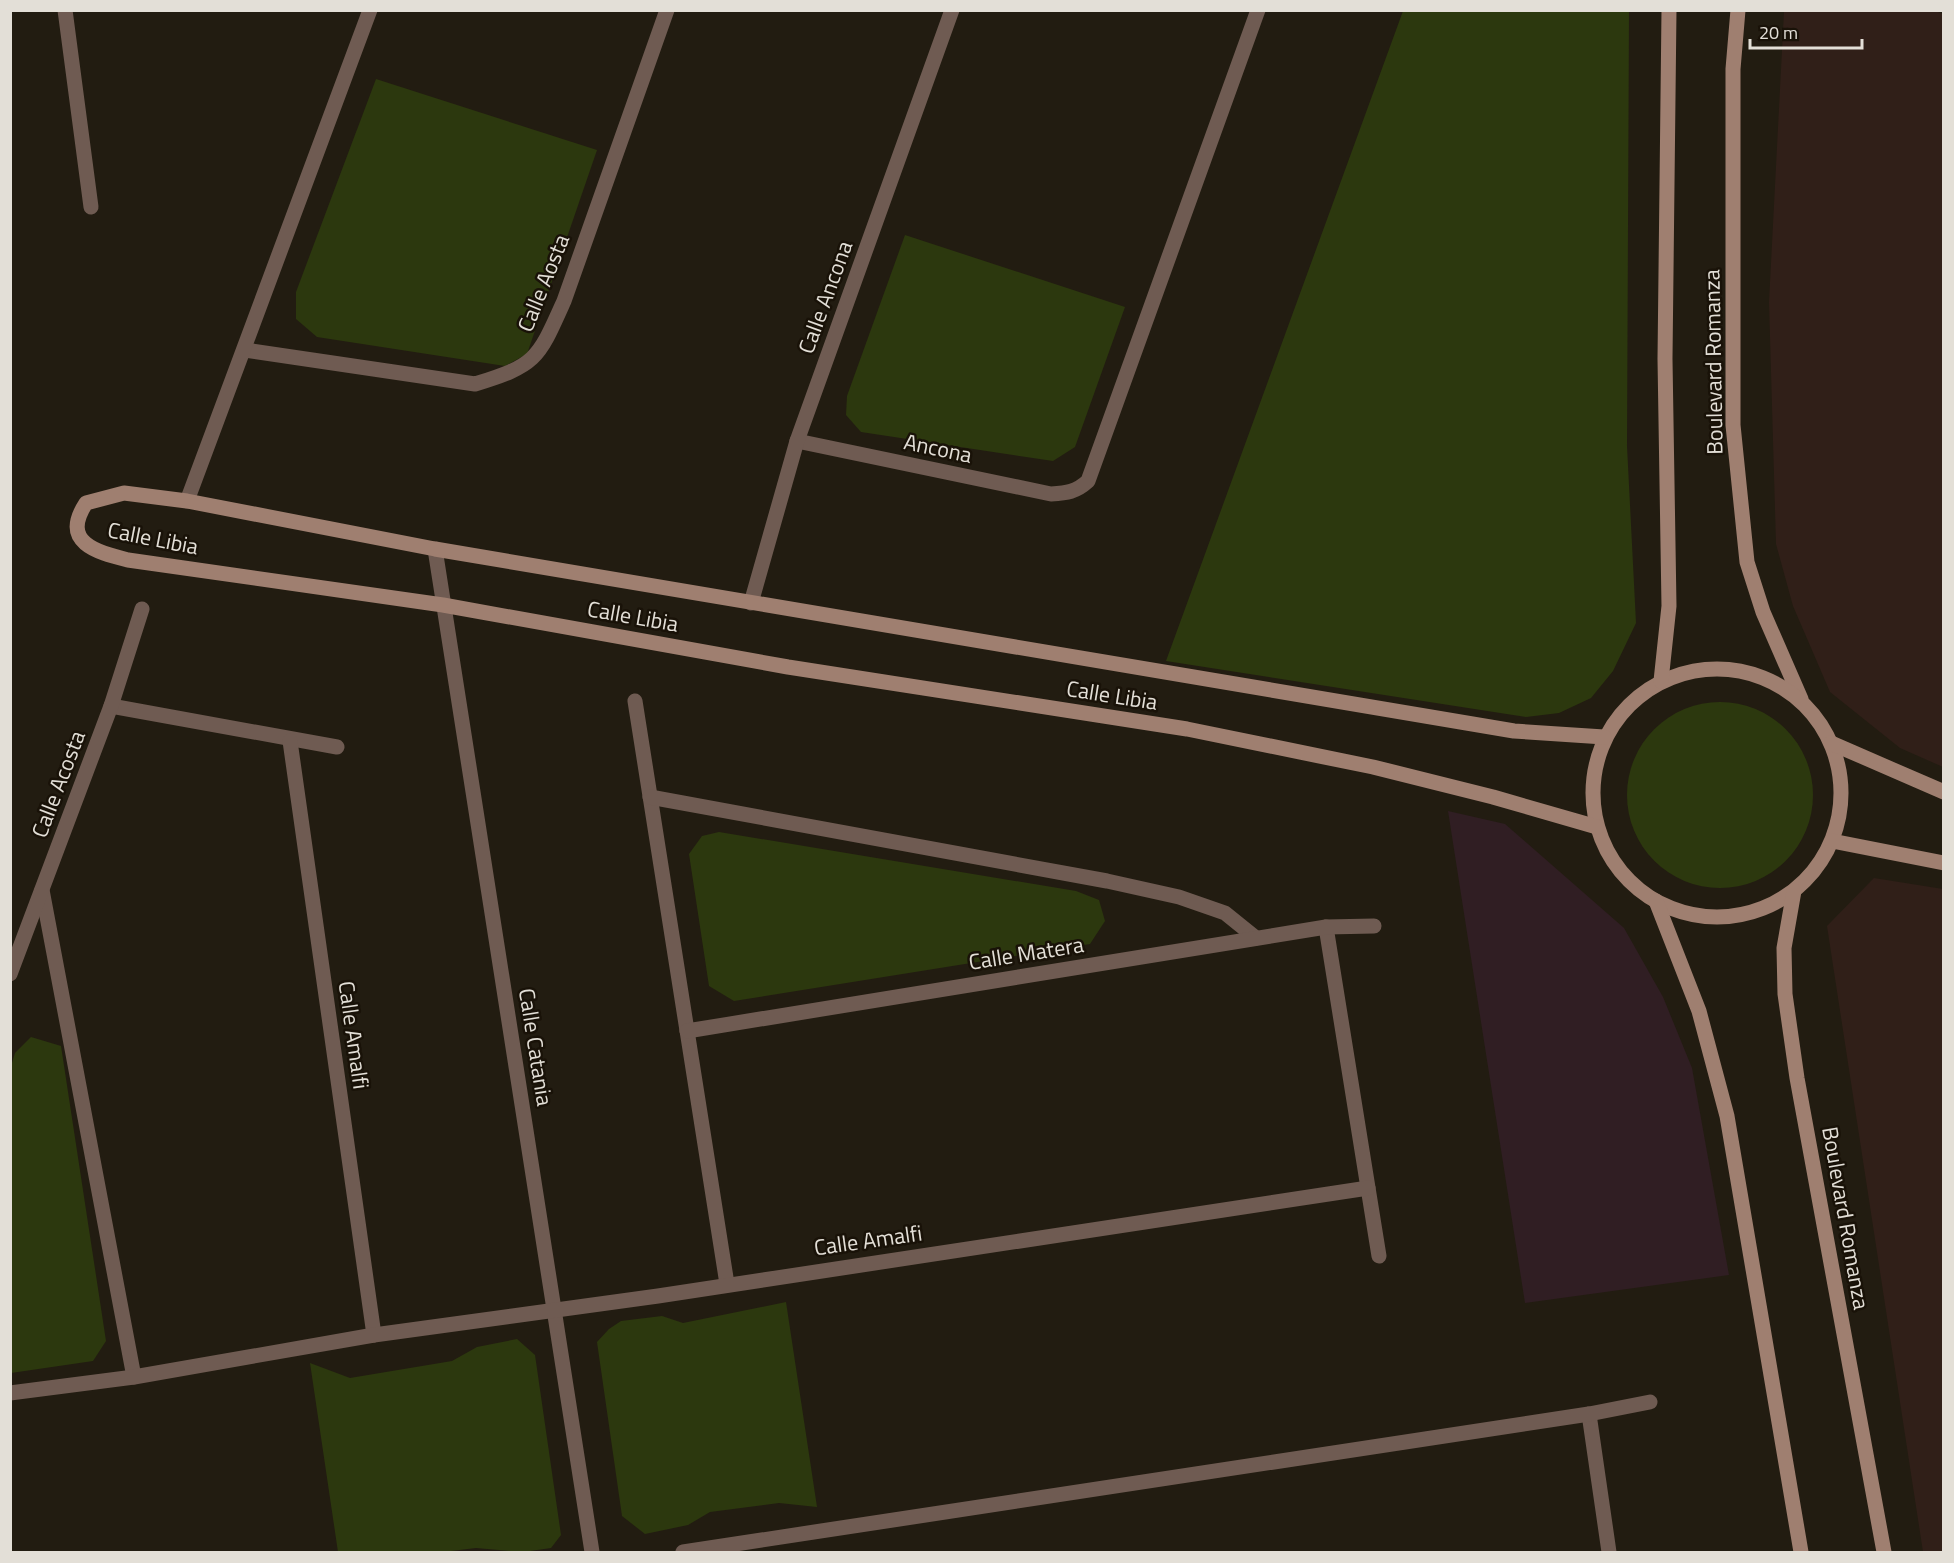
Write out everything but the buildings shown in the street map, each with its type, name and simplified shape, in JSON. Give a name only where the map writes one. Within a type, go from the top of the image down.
[{"type":"main road","name":"Boulevard Romanza","points":[[1661,681],[1669,606],[1665,359],[1669,10]]},
{"type":"main road","name":"Boulevard Romanza","points":[[1738,10],[1733,69],[1733,425],[1747,562],[1767,623],[1803,702]]},
{"type":"main road","name":"Calle Libia","points":[[1597,827],[1493,796],[1373,767],[1187,729],[788,668],[443,605],[128,560],[90,549],[81,539],[78,525],[80,512],[86,503],[98,497],[124,493],[188,501],[435,549],[1514,731],[1604,737]]},
{"type":"main road","points":[[1697,669],[1735,669],[1772,680],[1803,702],[1819,721],[1831,743],[1840,775],[1840,809],[1832,841],[1816,868],[1794,891],[1762,909],[1727,917],[1690,915],[1656,901],[1630,882],[1610,856],[1597,827],[1593,786],[1595,766],[1604,737],[1628,704],[1661,681],[1697,669]]},
{"type":"main road","points":[[1831,743],[1944,792]]},
{"type":"main road","points":[[1832,841],[1944,863]]},
{"type":"main road","name":"Boulevard Romanza","points":[[1794,891],[1784,948],[1785,994],[1797,1078],[1884,1552]]},
{"type":"main road","points":[[1656,901],[1699,1011],[1727,1116],[1801,1552]]},
{"type":"street","points":[[65,10],[91,207]]},
{"type":"street","points":[[188,501],[370,10]]},
{"type":"street","name":"Calle Aosta","points":[[245,350],[475,384],[509,374],[532,361],[546,340],[564,301],[667,10]]},
{"type":"street","name":"Calle Ancona","points":[[751,603],[797,441],[952,10]]},
{"type":"street","name":"Ancona","points":[[797,441],[1051,494],[1070,493],[1088,481],[1258,10]]},
{"type":"street","name":"Calle Catania","points":[[435,549],[592,1552]]},
{"type":"street","name":"Calle Acosta","points":[[10,974],[111,706],[142,609]]},
{"type":"street","points":[[634,701],[727,1284]]},
{"type":"street","points":[[111,706],[290,741],[337,747]]},
{"type":"street","name":"Calle Amalfi","points":[[290,741],[374,1335]]},
{"type":"street","points":[[650,797],[1096,879],[1179,897],[1225,913],[1256,938]]},
{"type":"street","points":[[42,890],[134,1377]]},
{"type":"street","name":"Calle Matera","points":[[687,1031],[1326,927],[1374,926]]},
{"type":"street","points":[[1326,927],[1379,1256]]},
{"type":"street","name":"Calle Amalfi","points":[[10,1393],[134,1377],[374,1335],[555,1311],[1368,1188]]},
{"type":"street","points":[[683,1552],[758,1548],[1589,1414],[1650,1402]]},
{"type":"street","points":[[1589,1414],[1609,1552]]},
{"type":"shaded area","points":[[1933,10],[1943,14],[1943,767],[1900,748],[1830,692],[1793,606],[1776,544],[1769,302],[1784,11]]},
{"type":"shaded area","points":[[1448,811],[1505,824],[1624,928],[1663,997],[1692,1068],[1729,1275],[1525,1303]]},
{"type":"shaded area","points":[[1874,878],[1943,889],[1943,1552],[1923,1552],[1827,926]]},
{"type":"green space","points":[[1403,11],[1629,11],[1627,446],[1636,623],[1613,671],[1591,698],[1559,713],[1526,717],[1166,661]]},
{"type":"green space","points":[[376,79],[597,150],[527,354],[505,366],[317,337],[296,319],[296,292]]},
{"type":"green space","points":[[905,235],[1125,307],[1075,447],[1053,461],[861,432],[846,415],[847,396]]},
{"type":"green space","points":[[1720,702],[1756,709],[1786,729],[1806,759],[1813,795],[1806,831],[1786,861],[1756,881],[1720,888],[1684,881],[1654,861],[1634,831],[1627,795],[1634,759],[1654,729],[1684,709]]},
{"type":"green space","points":[[719,832],[1076,891],[1099,900],[1105,921],[1090,944],[734,1001],[709,986],[689,854],[702,836]]},
{"type":"green space","points":[[31,1037],[61,1046],[106,1341],[93,1361],[11,1373],[11,1066],[15,1053]]},
{"type":"green space","points":[[786,1302],[817,1507],[779,1503],[710,1512],[688,1525],[645,1534],[622,1516],[597,1342],[609,1329],[621,1321],[662,1316],[683,1323]]},
{"type":"green space","points":[[517,1339],[535,1355],[561,1535],[551,1548],[523,1552],[476,1548],[443,1552],[338,1552],[310,1363],[350,1378],[452,1361],[477,1347]]}]
